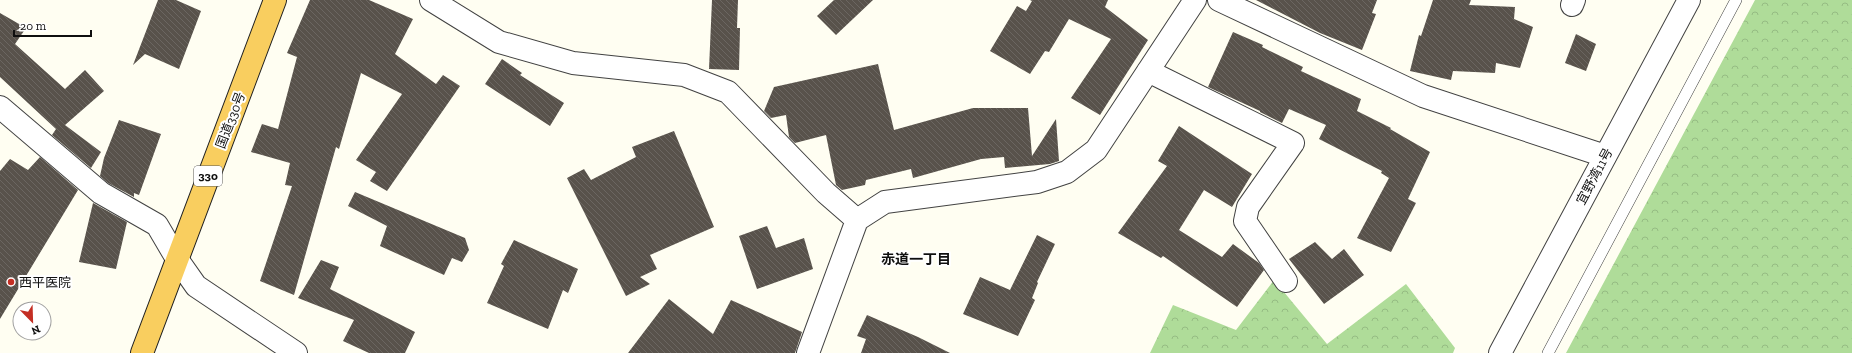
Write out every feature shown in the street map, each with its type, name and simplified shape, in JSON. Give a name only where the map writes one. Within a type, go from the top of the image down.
[{"type":"highway","name":"国道330号","points":[[142,353],[275,0]]},
{"type":"street","points":[[431,0],[499,42],[573,63],[684,75],[728,92],[826,193],[857,220]]},
{"type":"street","points":[[808,353],[857,220],[885,202],[1037,182],[1067,172],[1096,150],[1195,0]]},
{"type":"street","points":[[1219,0],[1423,96],[1605,156]]},
{"type":"street","name":"宜野湾11号","points":[[1500,353],[1689,0]]},
{"type":"street","points":[[1148,71],[1293,142],[1248,207],[1245,221],[1286,281]]},
{"type":"street","points":[[0,108],[101,193],[157,225],[177,259],[196,286],[296,353]]},
{"type":"lane","points":[[1548,353],[1736,0]]},
{"type":"green space","points":[[1755,0],[1852,0],[1852,353],[1566,353]]},
{"type":"green space","points":[[1274,280],[1327,344],[1406,284],[1455,348],[1453,353],[1150,353],[1173,305],[1236,330]]},
{"type":"building","points":[[158,0],[176,0],[201,11],[179,69],[145,54],[133,65]]},
{"type":"building","points":[[310,0],[369,0],[413,19],[395,54],[436,84],[443,75],[460,86],[387,191],[370,181],[376,172],[356,160],[402,94],[361,73],[339,149],[336,147],[294,295],[260,281],[292,186],[285,185],[290,163],[251,152],[262,124],[278,129],[297,57],[287,53]]},
{"type":"building","points":[[712,0],[738,0],[737,28],[740,28],[739,70],[709,69]]},
{"type":"building","points":[[834,0],[873,0],[836,35],[817,16]]},
{"type":"building","points":[[1030,0],[1108,0],[1105,7],[1148,40],[1100,115],[1071,98],[1111,39],[1069,19],[1049,52],[1045,51],[1030,74],[990,51],[1017,6],[1026,11],[1032,1]]},
{"type":"building","points":[[1256,0],[1377,0],[1372,13],[1376,14],[1362,50],[1320,33]]},
{"type":"building","points":[[1433,0],[1471,0],[1469,5],[1515,7],[1514,19],[1533,27],[1520,68],[1496,63],[1495,73],[1453,71],[1451,80],[1410,71],[1419,35],[1421,36]]},
{"type":"building","points":[[0,13],[26,28],[15,44],[65,89],[85,70],[104,91],[65,125],[101,152],[91,168],[52,135],[56,129],[0,77]]},
{"type":"building","points":[[1233,32],[1263,45],[1262,47],[1303,67],[1301,71],[1361,99],[1357,111],[1391,128],[1390,129],[1430,152],[1408,199],[1416,203],[1391,252],[1357,238],[1389,178],[1381,173],[1382,171],[1319,139],[1326,125],[1289,109],[1282,123],[1208,87]]},
{"type":"building","points":[[1576,34],[1596,44],[1586,71],[1565,63]]},
{"type":"building","points":[[502,59],[522,73],[520,75],[564,103],[550,126],[485,84]]},
{"type":"building","points":[[878,64],[894,130],[973,108],[1028,108],[1032,156],[1056,119],[1059,161],[1050,164],[1005,168],[1004,157],[981,159],[913,178],[911,169],[866,180],[865,185],[842,190],[836,185],[826,135],[795,143],[789,137],[786,115],[771,118],[764,111],[774,87]]},
{"type":"building","points":[[119,120],[161,134],[139,195],[134,193],[134,197],[108,183],[100,176],[104,158]]},
{"type":"building","points":[[1179,126],[1252,174],[1232,207],[1204,190],[1179,230],[1222,257],[1233,244],[1259,263],[1264,270],[1237,307],[1163,256],[1161,258],[1118,233],[1167,166],[1158,161]]},
{"type":"building","points":[[674,131],[714,227],[650,255],[657,269],[640,277],[650,284],[626,296],[567,178],[584,169],[591,180],[636,157],[632,147]]},
{"type":"building","points":[[40,157],[78,190],[0,319],[0,171],[10,159],[28,170]]},
{"type":"building","points":[[355,192],[465,238],[469,250],[462,262],[452,258],[444,275],[380,246],[387,226],[348,206]]},
{"type":"building","points":[[93,203],[127,222],[116,269],[79,262]]},
{"type":"building","points":[[767,226],[776,248],[804,238],[813,269],[757,289],[739,236]]},
{"type":"building","points":[[1037,235],[1055,244],[1037,282],[1038,283],[1032,298],[1035,300],[1018,336],[963,314],[980,277],[1010,290]]},
{"type":"building","points":[[514,240],[578,269],[568,293],[563,290],[548,329],[487,303],[504,266],[501,264]]},
{"type":"building","points":[[1315,242],[1332,259],[1344,249],[1364,275],[1324,304],[1289,259]]},
{"type":"building","points":[[321,260],[339,267],[330,289],[415,332],[405,353],[369,353],[343,341],[354,320],[298,298]]},
{"type":"building","points":[[669,299],[713,334],[731,300],[802,332],[795,353],[628,353]]},
{"type":"building","points":[[867,315],[918,337],[950,353],[861,353],[866,339],[857,336]]},
{"type":"place","name":"西平医院","points":[[11,282]]},
{"type":"district","name":"赤道一丁目","points":[[916,259]]}]
